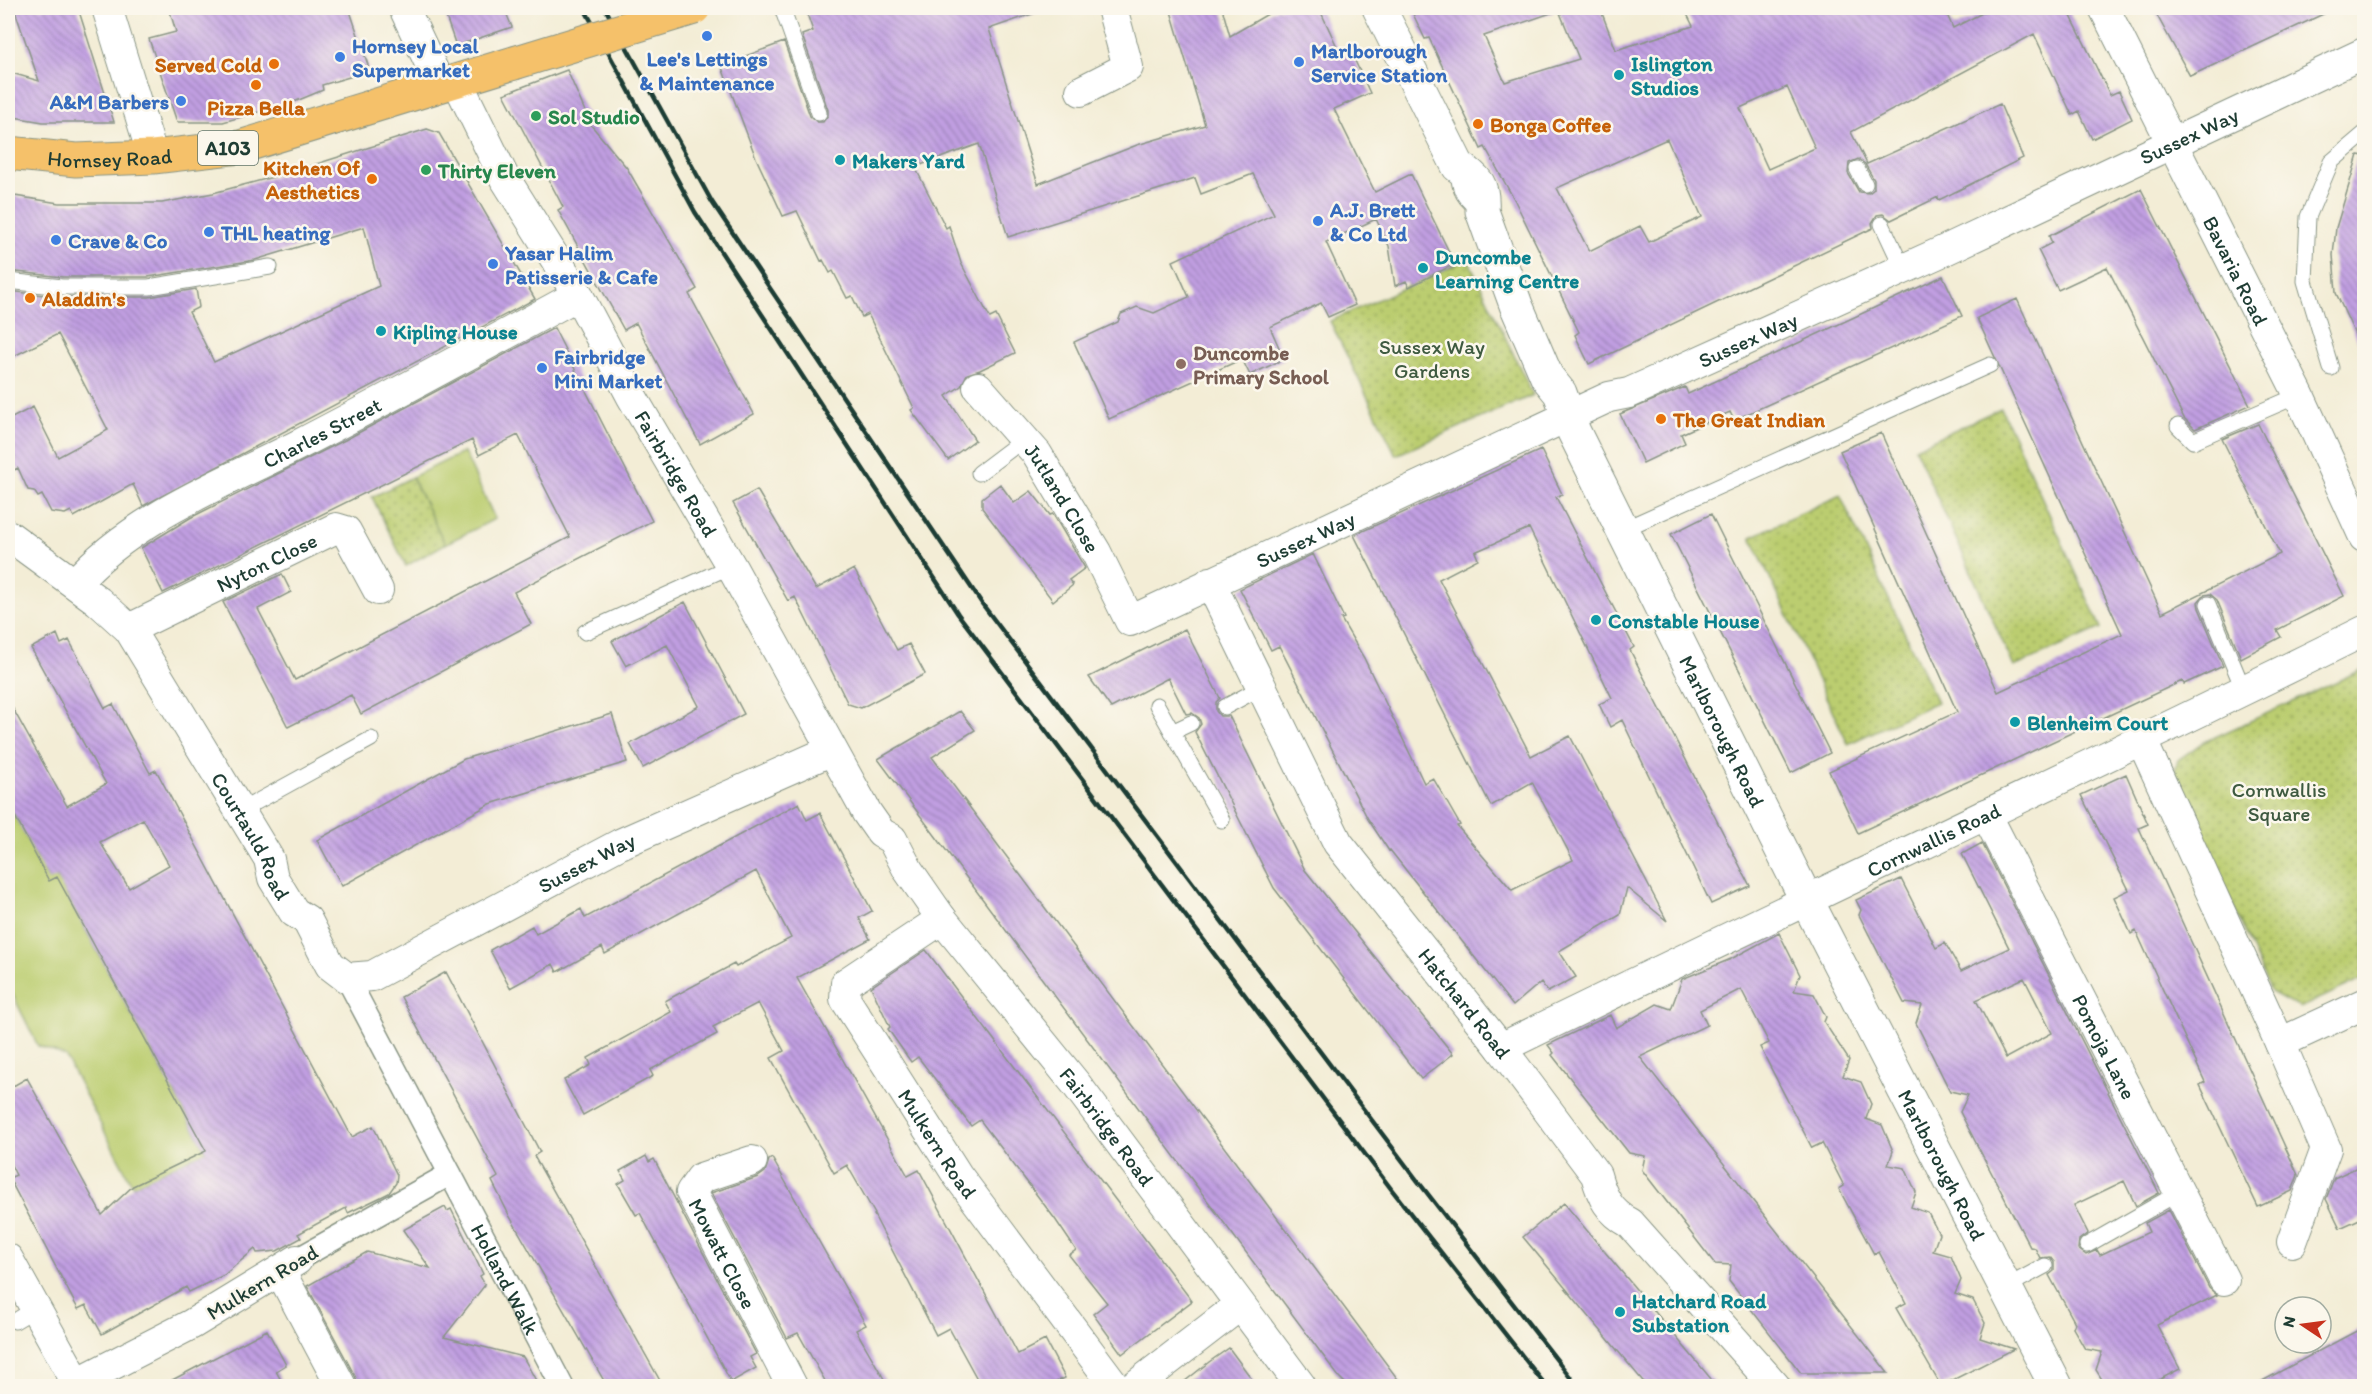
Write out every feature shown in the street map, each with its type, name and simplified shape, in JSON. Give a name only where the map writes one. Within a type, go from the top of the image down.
[{"type":"main road","name":"Hornsey Road","points":[[8,153],[76,160],[153,157],[240,147],[694,8]]},
{"type":"street","points":[[107,8],[153,157]]},
{"type":"street","name":"Fairbridge Road","points":[[404,8],[504,177],[578,295],[632,397],[731,566],[830,751],[893,851],[942,920],[1076,1084],[1301,1386]]},
{"type":"street","points":[[1081,90],[1128,67],[1112,8]]},
{"type":"street","name":"Marlborough Road","points":[[1379,8],[1458,166],[1477,179],[1484,195],[1482,211],[1516,305],[1546,377],[1560,393],[1568,417],[1806,899],[2056,1386]]},
{"type":"street","name":"Bavaria Road","points":[[2104,8],[2299,395],[2364,537]]},
{"type":"street","name":"Sussex Way","points":[[1130,621],[1609,397],[1629,393],[1903,269],[2364,53]]},
{"type":"street","name":"Charles Street","points":[[75,583],[118,542],[178,507],[415,384],[578,295]]},
{"type":"street","name":"Jutland Close","points":[[978,387],[1037,454],[1096,552],[1130,621]]},
{"type":"street","name":"Nyton Close","points":[[129,629],[336,528],[346,531],[378,590]]},
{"type":"street","name":"Courtauld Road","points":[[8,535],[75,583],[129,629],[269,860],[273,878],[278,887],[294,912],[307,920],[330,965],[347,978],[450,1174]]},
{"type":"street","name":"Hatchard Road","points":[[1210,582],[1338,843],[1501,1048],[1596,1174],[1601,1194],[1615,1215],[1630,1222],[1775,1386]]},
{"type":"street","name":"Cornwallis Road","points":[[1501,1048],[1806,899],[2142,741],[2364,631]]},
{"type":"street","points":[[2142,741],[2326,1149],[2292,1242]]},
{"type":"street","name":"Sussex Way","points":[[347,978],[372,976],[620,844],[830,751]]},
{"type":"street","name":"Pomoja Lane","points":[[1986,814],[2224,1280]]},
{"type":"street","name":"Mulkern Road","points":[[942,920],[846,983],[845,999],[958,1176],[1115,1386]]},
{"type":"street","points":[[2280,1043],[2364,1004]]},
{"type":"street","name":"Mowatt Close","points":[[752,1161],[701,1178],[691,1192],[789,1381]]},
{"type":"street","name":"Mulkern Road","points":[[81,1384],[192,1324],[294,1262],[450,1174]]},
{"type":"street","name":"Holland Walk","points":[[450,1174],[562,1386]]},
{"type":"street","points":[[8,1259],[25,1315],[81,1384]]},
{"type":"street","points":[[294,1262],[341,1386]]},
{"type":"street","points":[[1135,1386],[1240,1305]]},
{"type":"lane","points":[[782,8],[819,113]]},
{"type":"lane","points":[[2331,368],[2305,281],[2308,217],[2331,162],[2364,134]]},
{"type":"lane","points":[[1857,169],[1865,184]]},
{"type":"lane","points":[[1882,224],[1903,269]]},
{"type":"lane","points":[[8,281],[62,287],[149,287],[270,267]]},
{"type":"lane","points":[[1624,529],[1990,364]]},
{"type":"lane","points":[[2178,426],[2193,441],[2299,395]]},
{"type":"lane","points":[[979,472],[1024,439]]},
{"type":"lane","points":[[585,632],[731,566]]},
{"type":"lane","points":[[2208,604],[2244,691]]},
{"type":"lane","points":[[1225,707],[1262,687]]},
{"type":"lane","points":[[1157,705],[1222,820]]},
{"type":"lane","points":[[1172,732],[1191,723]]},
{"type":"lane","points":[[240,811],[370,739]]},
{"type":"lane","points":[[2087,1245],[2180,1192]]},
{"type":"lane","points":[[2006,1287],[2045,1266]]},
{"type":"green space","name":"Sussex Way Gardens","points":[[1468,259],[1533,395],[1396,455],[1330,321]]},
{"type":"green space","points":[[2001,408],[2101,628],[2014,667],[1915,448]]},
{"type":"green space","points":[[464,452],[495,519],[445,544],[412,477]]},
{"type":"green space","points":[[412,477],[445,544],[406,566],[372,497]]},
{"type":"green space","points":[[1840,495],[1937,702],[1848,744],[1751,537]]},
{"type":"green space","name":"Cornwallis Square","points":[[2364,669],[2364,978],[2300,1008],[2271,992],[2174,773],[2178,760],[2202,743]]},
{"type":"green space","points":[[8,803],[49,880],[57,877],[206,1151],[133,1186],[65,1056],[38,1046],[8,985]]},
{"type":"building","points":[[14,8],[78,8],[114,122],[43,122],[8,116],[8,72],[39,81]]},
{"type":"building","points":[[169,8],[349,8],[370,71],[322,85],[323,90],[294,102],[223,122],[177,122],[149,39],[176,32]]},
{"type":"building","points":[[443,8],[504,8],[512,27],[456,46]]},
{"type":"building","points":[[805,8],[1037,8],[1038,12],[989,29],[1038,184],[1137,145],[1205,125],[1170,8],[1222,8],[1230,36],[1278,8],[1319,8],[1340,53],[1349,48],[1370,93],[1334,109],[1375,192],[1411,174],[1455,264],[1409,287],[1406,281],[1395,286],[1389,246],[1376,219],[1326,242],[1355,305],[1328,317],[1321,303],[1270,327],[1284,359],[1250,375],[1242,359],[1109,419],[1074,342],[1118,322],[1121,314],[1137,307],[1154,313],[1189,297],[1173,261],[1274,214],[1253,174],[1201,194],[1195,178],[1008,237],[979,144],[915,167],[946,228],[949,226],[961,263],[990,318],[996,315],[1015,353],[967,374],[961,386],[946,396],[975,440],[948,460],[911,410],[914,408],[868,314],[862,317],[852,296],[847,298],[833,271],[830,273],[823,260],[821,261],[797,211],[783,216],[756,158],[721,65],[784,42],[810,116],[817,122],[823,122],[828,115],[828,110],[802,35],[813,31]]},
{"type":"building","points":[[1428,8],[1554,8],[1554,12],[1484,36],[1505,82],[1579,59],[1558,8],[1600,8],[1616,50],[1693,26],[1684,8],[1944,8],[1953,28],[1992,8],[2082,8],[2070,14],[2110,95],[2119,91],[2132,119],[2092,139],[2079,111],[2072,115],[2034,34],[1851,132],[1867,164],[2000,104],[2023,158],[1939,200],[1938,197],[1891,220],[1883,214],[1877,215],[1872,223],[1873,228],[1589,364],[1575,335],[1579,332],[1515,201],[1485,147],[1481,149],[1429,38],[1425,39],[1413,14]],"holes":[[[1787,87],[1815,148],[1768,169],[1740,108]],[[1667,139],[1702,217],[1649,242],[1640,226],[1589,251],[1557,188]],[[1858,159],[1865,164],[1874,180],[1874,189],[1869,193],[1859,192],[1848,173],[1849,163]]]},
{"type":"building","points":[[2153,8],[2336,8],[2190,76]]},
{"type":"building","points":[[567,70],[591,125],[627,168],[697,289],[689,294],[754,414],[700,444],[636,323],[624,330],[558,210],[563,207],[504,94]]},
{"type":"building","points":[[427,129],[439,133],[535,299],[143,506],[133,484],[74,517],[71,511],[65,514],[51,512],[42,495],[38,497],[34,491],[28,490],[18,468],[8,473],[8,420],[33,407],[58,457],[108,430],[58,334],[8,359],[8,291],[62,297],[149,297],[196,289],[199,307],[189,312],[214,362],[379,286],[364,227],[255,260],[148,277],[63,277],[8,271],[8,195],[59,203],[162,203],[213,193],[288,173]]},
{"type":"building","points":[[2358,155],[2364,156],[2364,354],[2336,293],[2333,255],[2336,228]]},
{"type":"building","points":[[2141,189],[2250,405],[2195,429],[2184,418],[2107,267],[2058,290],[2038,250],[2052,243],[2049,236]]},
{"type":"building","points":[[1943,276],[1962,316],[1734,420],[1730,412],[1681,434],[1685,443],[1643,463],[1620,414],[1685,387],[1688,394]]},
{"type":"building","points":[[2017,299],[2162,613],[2280,554],[2222,439],[2258,424],[2344,596],[2277,630],[2281,637],[2241,658],[2217,600],[2210,594],[2204,595],[2198,602],[2199,608],[2223,666],[2184,684],[2182,681],[1858,833],[1829,771],[1957,712],[1840,451],[1881,433],[1998,692],[2122,634],[1977,318]]},
{"type":"building","points":[[554,328],[652,521],[514,592],[531,624],[361,714],[351,695],[288,727],[223,602],[282,574],[291,592],[258,609],[295,680],[570,537],[518,435],[479,455],[472,440],[163,593],[141,548],[190,518],[345,440]]},
{"type":"building","points":[[1541,450],[1562,494],[1556,497],[1634,647],[1630,650],[1750,886],[1711,904],[1622,720],[1610,727],[1599,704],[1612,698],[1529,528],[1475,552],[1478,559],[1439,579],[1531,756],[1570,736],[1667,921],[1627,888],[1620,915],[1559,951],[1576,977],[1548,992],[1541,982],[1513,1006],[1389,851],[1368,819],[1279,646],[1271,650],[1240,589],[1313,554],[1344,618],[1341,619],[1364,658],[1424,783],[1433,778],[1460,825],[1457,826],[1512,890],[1573,860],[1532,782],[1491,806],[1354,535]]},
{"type":"building","points":[[1000,484],[1014,503],[1031,491],[1050,515],[1053,514],[1085,568],[1069,580],[1073,585],[1053,601],[982,508],[982,498]]},
{"type":"building","points":[[757,490],[816,589],[854,569],[897,650],[909,644],[925,674],[861,708],[848,704],[795,597],[788,601],[733,503]]},
{"type":"building","points":[[1711,514],[1830,753],[1791,773],[1671,534]]},
{"type":"building","points":[[685,602],[744,714],[643,768],[630,744],[699,706],[667,645],[626,666],[612,641]]},
{"type":"building","points":[[1185,629],[1220,698],[1216,702],[1216,711],[1220,716],[1229,716],[1305,870],[1453,1054],[1421,1079],[1274,888],[1195,732],[1201,724],[1199,718],[1192,713],[1186,714],[1168,678],[1111,708],[1089,677]]},
{"type":"building","points":[[57,634],[61,644],[69,640],[105,708],[113,704],[150,773],[156,770],[352,1137],[373,1126],[397,1175],[396,1183],[389,1193],[348,1213],[346,1208],[298,1234],[301,1238],[277,1251],[257,1253],[255,1249],[224,1275],[189,1292],[186,1287],[102,1334],[86,1305],[78,1309],[9,1178],[16,1175],[8,1159],[8,1089],[27,1078],[102,1215],[133,1186],[206,1151],[57,877],[49,881],[8,803],[8,700],[67,806],[106,784],[31,648]],"holes":[[[143,819],[169,865],[129,888],[100,842]]]},
{"type":"building","points":[[960,711],[975,730],[932,757],[1403,1386],[1348,1386],[1339,1377],[878,759]]},
{"type":"building","points":[[612,714],[627,762],[490,804],[342,886],[317,840],[464,759]]},
{"type":"building","points":[[2126,774],[2148,824],[2139,828],[2298,1175],[2292,1191],[2258,1207],[2200,1085],[2205,1082],[2136,931],[2131,934],[2114,897],[2129,890],[2081,795]]},
{"type":"building","points":[[799,803],[807,820],[820,813],[872,911],[859,918],[870,939],[797,978],[908,1176],[919,1170],[1018,1354],[1045,1340],[1065,1378],[1047,1386],[981,1386],[949,1328],[936,1335],[875,1214],[847,1165],[834,1173],[771,1058],[784,1051],[758,1003],[713,1027],[717,1034],[650,1070],[653,1076],[583,1115],[564,1080],[591,1065],[588,1058],[671,1012],[665,1001],[734,964],[736,967],[791,938],[756,871],[605,954],[602,947],[557,972],[553,964],[510,988],[490,950],[532,926],[536,934],[581,909],[585,918]]},
{"type":"building","points":[[1982,843],[2159,1193],[2136,1206],[2124,1181],[2074,1205],[2088,1233],[2079,1240],[2078,1249],[2086,1255],[2097,1250],[2100,1255],[2149,1232],[2145,1223],[2169,1210],[2209,1288],[2217,1295],[2157,1325],[2180,1369],[2147,1386],[2106,1386],[2096,1370],[2102,1352],[2085,1349],[2073,1328],[2075,1323],[2049,1275],[2054,1271],[2054,1262],[2050,1257],[2040,1258],[2035,1248],[2030,1247],[1960,1112],[1968,1095],[1950,1091],[1916,1023],[1922,1005],[1904,1003],[1859,915],[1861,910],[1856,900],[1901,879],[1936,948],[1945,943],[1961,971],[2009,948],[1962,854]],"holes":[[[2024,978],[2052,1033],[2006,1058],[1976,1000]]]},
{"type":"building","points":[[1779,933],[1800,975],[1794,991],[1814,994],[1826,1017],[1824,1022],[1849,1060],[1843,1076],[1861,1082],[1871,1104],[1866,1119],[1882,1125],[1893,1151],[1888,1165],[1905,1168],[1916,1192],[1911,1207],[1928,1213],[1939,1234],[1933,1251],[1951,1256],[1961,1280],[1955,1294],[1973,1300],[1985,1323],[1980,1338],[2014,1349],[1941,1386],[1896,1308],[1906,1303],[1879,1252],[1874,1254],[1839,1189],[1844,1186],[1822,1143],[1812,1148],[1760,1047],[1769,1043],[1741,989],[1700,1010],[1707,1025],[1640,1057],[1888,1373],[1801,1373],[1729,1281],[1731,1265],[1715,1264],[1642,1170],[1645,1156],[1629,1153],[1552,1055],[1554,1053],[1548,1045],[1610,1015],[1616,1028],[1657,1004],[1671,1009],[1682,979],[1731,959]]},
{"type":"building","points":[[926,950],[1192,1301],[1122,1354],[1093,1314],[1107,1303],[1069,1255],[1076,1250],[1055,1219],[980,1120],[971,1126],[918,1057],[911,1062],[888,1029],[890,1027],[871,987]]},
{"type":"building","points":[[446,972],[540,1152],[534,1156],[663,1386],[607,1386],[509,1215],[492,1181],[498,1177],[401,997]]},
{"type":"building","points":[[646,1156],[649,1162],[654,1159],[756,1354],[750,1357],[756,1368],[731,1382],[640,1213],[636,1215],[618,1184],[625,1180],[620,1171]]},
{"type":"building","points":[[772,1158],[866,1325],[856,1330],[888,1386],[828,1386],[798,1333],[787,1338],[711,1193],[758,1177],[765,1172]]},
{"type":"building","points":[[2364,1164],[2364,1217],[2340,1228],[2326,1199],[2334,1178]]},
{"type":"building","name":"Hatchard Road Substation","points":[[1564,1203],[1717,1386],[1647,1386],[1523,1237]]},
{"type":"building","points":[[445,1207],[447,1211],[451,1209],[483,1274],[480,1276],[485,1285],[444,1337],[523,1357],[539,1386],[358,1386],[356,1378],[307,1286],[367,1252],[430,1268],[403,1230]]},
{"type":"building","points":[[2364,1327],[2364,1386],[2253,1386],[2311,1355],[2333,1355],[2333,1343]]},
{"type":"building","points":[[267,1330],[286,1365],[276,1371],[284,1386],[161,1386]]},
{"type":"building","points":[[1229,1348],[1257,1386],[1179,1386],[1209,1362]]},
{"type":"railway","points":[[584,8],[695,212],[958,614],[1392,1190],[1546,1386]]},
{"type":"railway","points":[[605,8],[712,202],[983,605],[1417,1180],[1577,1386]]},
{"type":"place","name":"Lee's Lettings & Maintenance","points":[[707,36]]},
{"type":"place","name":"Hornsey Local Supermarket","points":[[340,57]]},
{"type":"place","name":"Marlborough Service Station","points":[[1299,62]]},
{"type":"place","name":"Served Cold","points":[[274,64]]},
{"type":"place","name":"Islington Studios","points":[[1619,75]]},
{"type":"place","name":"Pizza Bella","points":[[256,85]]},
{"type":"place","name":"A&M Barbers","points":[[181,101]]},
{"type":"place","name":"Sol Studio","points":[[536,116]]},
{"type":"place","name":"Bonga Coffee","points":[[1478,124]]},
{"type":"place","name":"Makers Yard","points":[[840,160]]},
{"type":"place","name":"Thirty Eleven","points":[[426,170]]},
{"type":"place","name":"Kitchen Of Aesthetics","points":[[372,179]]},
{"type":"place","name":"A.J. Brett & Co Ltd","points":[[1318,221]]},
{"type":"place","name":"THL heating","points":[[209,232]]},
{"type":"place","name":"Crave & Co","points":[[56,240]]},
{"type":"place","name":"Yasar Halim Patisserie & Cafe","points":[[493,264]]},
{"type":"place","name":"Duncombe Learning Centre","points":[[1423,268]]},
{"type":"place","name":"Aladdin's","points":[[30,298]]},
{"type":"place","name":"Kipling House","points":[[381,331]]},
{"type":"place","name":"Duncombe Primary School","points":[[1181,364]]},
{"type":"place","name":"Fairbridge Mini Market","points":[[542,368]]},
{"type":"place","name":"The Great Indian","points":[[1661,419]]},
{"type":"place","name":"Constable House","points":[[1596,620]]},
{"type":"place","name":"Blenheim Court","points":[[2015,722]]},
{"type":"place","name":"Hatchard Road Substation","points":[[1620,1312]]}]
